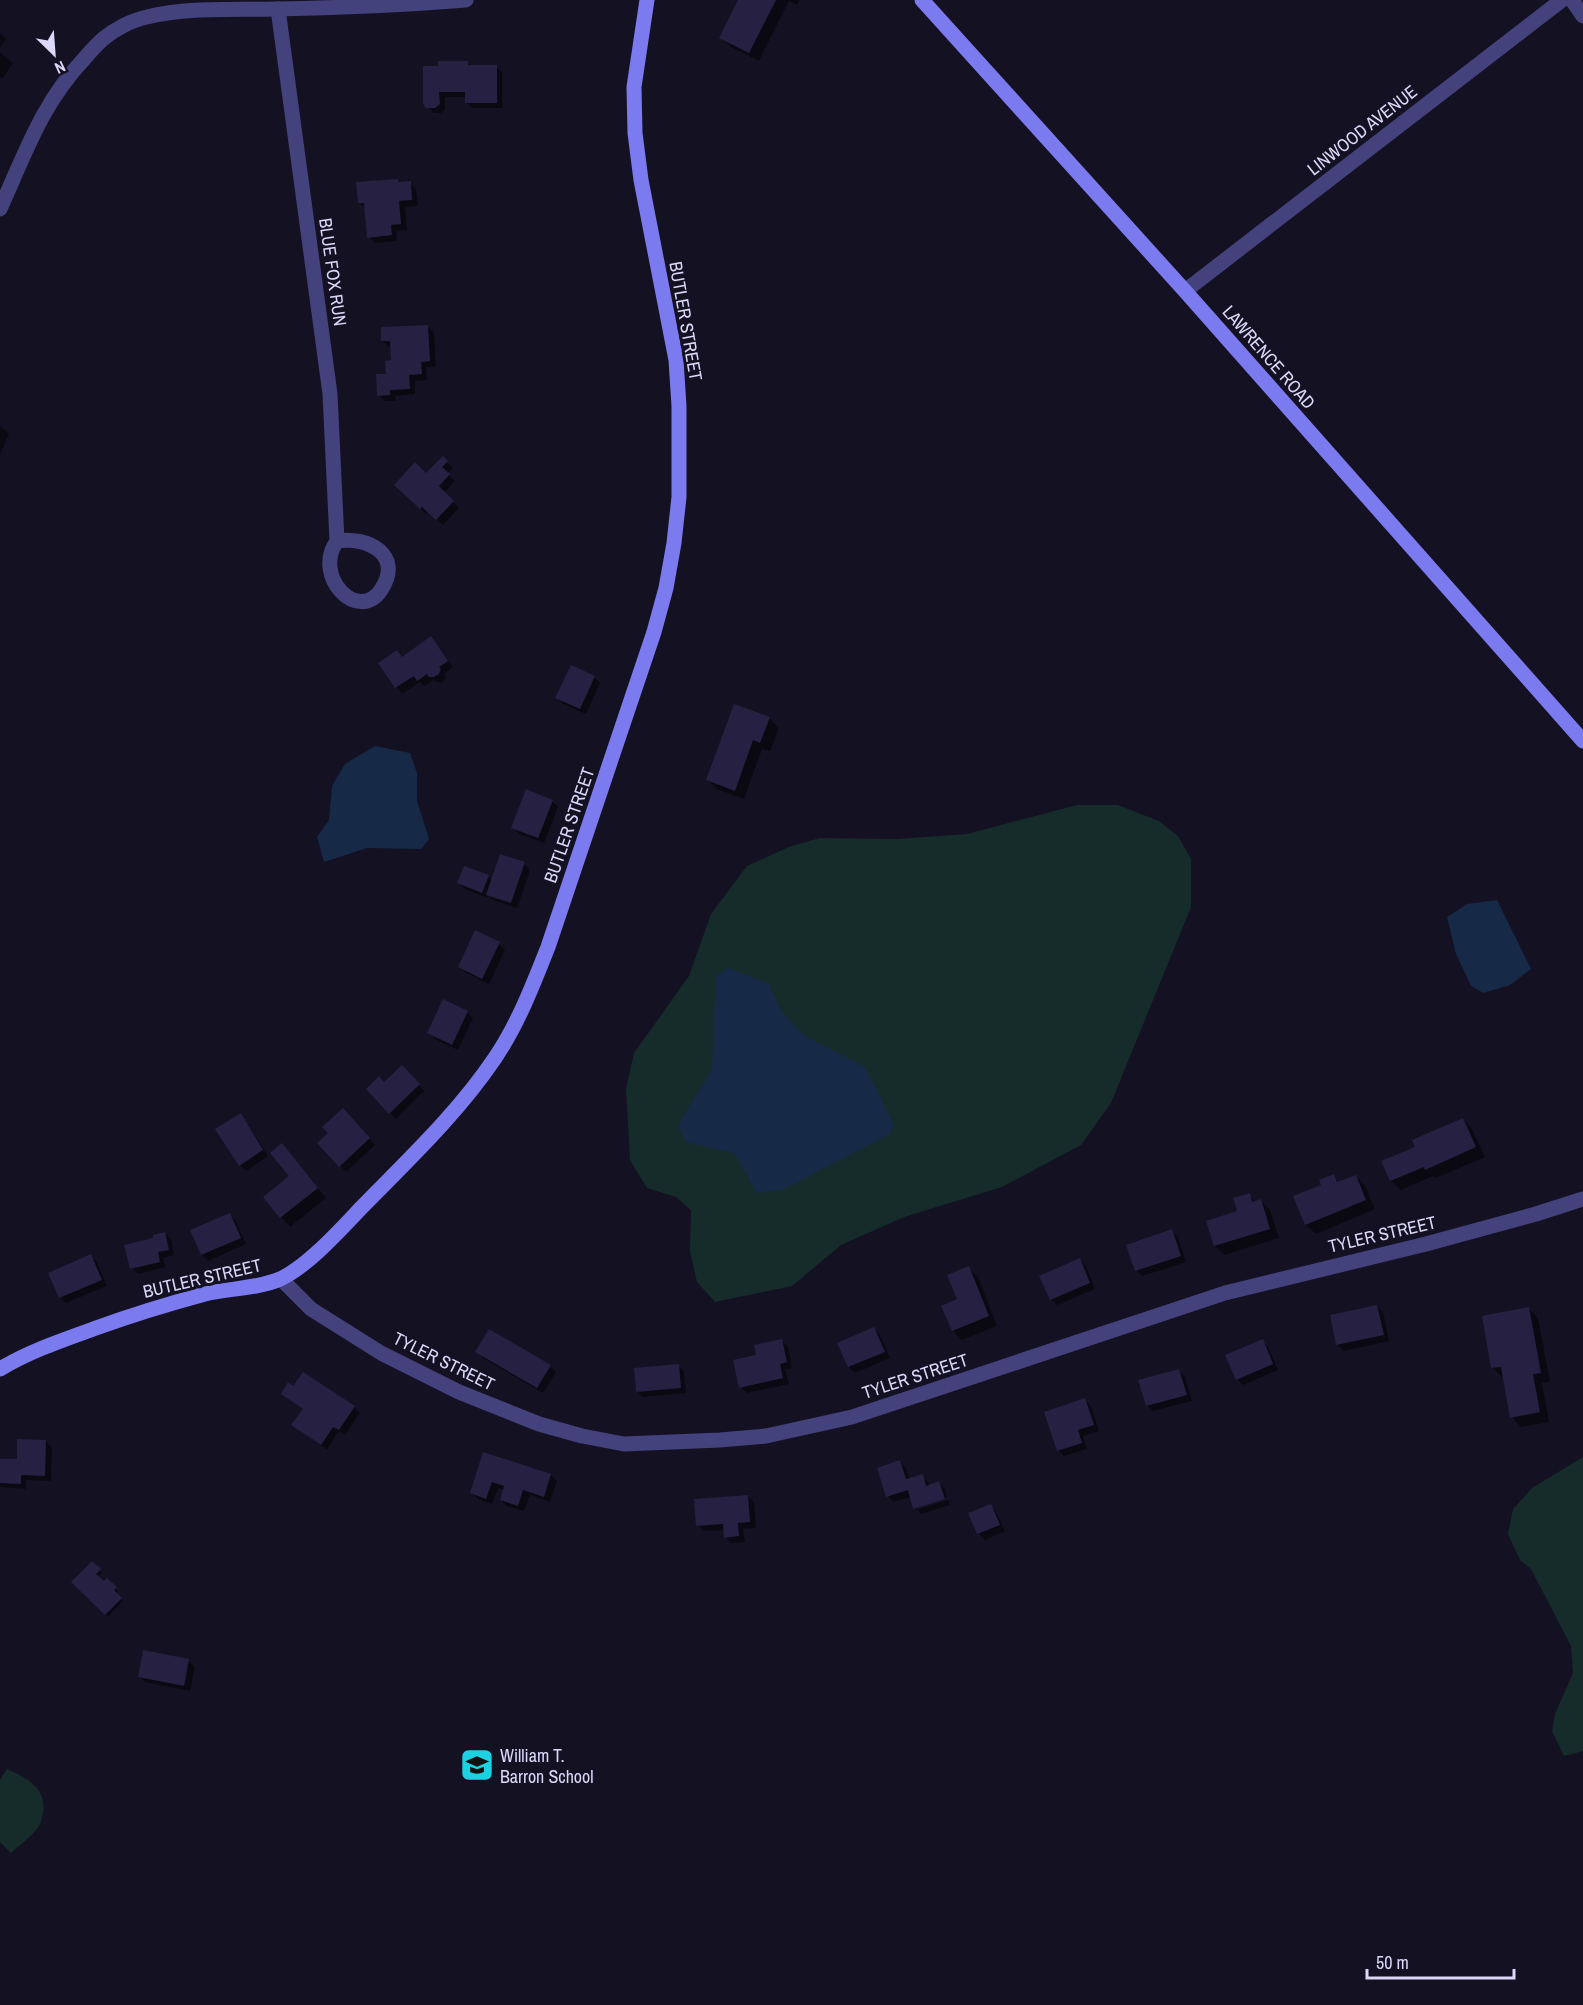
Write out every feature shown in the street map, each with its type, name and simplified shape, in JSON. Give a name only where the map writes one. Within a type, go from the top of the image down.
[{"type":"street","points":[[0,209],[53,95],[68,75],[103,39],[126,25],[147,17],[194,11],[459,0]]},
{"type":"street","name":"BUTLER STREET","points":[[0,1369],[40,1349],[171,1303],[209,1293],[264,1284],[281,1279],[296,1270],[344,1226],[472,1089],[496,1057],[531,992],[654,632],[666,588],[674,543],[679,497],[680,452],[676,360],[640,180],[635,133],[634,87],[647,0]]},
{"type":"street","name":"LAWRENCE ROAD","points":[[922,0],[1185,291],[1583,741]]},
{"type":"street","name":"LINWOOD AVENUE","points":[[1185,291],[1562,0]]},
{"type":"street","points":[[1572,0],[1583,16]]},
{"type":"street","name":"BLUE FOX RUN","points":[[278,9],[330,394],[337,542],[329,556],[329,571],[333,583],[340,592],[360,601],[370,599],[382,588],[387,573],[385,558],[380,551],[363,541],[350,539],[337,542]]},
{"type":"street","name":"TYLER STREET","points":[[281,1279],[311,1309],[381,1353],[459,1392],[538,1424],[624,1444],[720,1440],[766,1436],[852,1417],[1225,1293],[1426,1244],[1583,1199]]},
{"type":"green space","points":[[1077,805],[1118,805],[1159,821],[1178,836],[1191,859],[1191,907],[1111,1103],[1081,1145],[1002,1187],[904,1217],[841,1245],[792,1286],[715,1302],[697,1282],[690,1252],[691,1210],[676,1197],[647,1188],[630,1160],[626,1089],[634,1053],[689,976],[711,914],[747,866],[789,847],[820,838],[897,839],[967,834]]},
{"type":"green space","points":[[1583,1457],[1583,1751],[1564,1756],[1552,1731],[1555,1714],[1573,1673],[1571,1646],[1531,1569],[1520,1560],[1508,1534],[1513,1509],[1532,1488]]},
{"type":"green space","points":[[7,1769],[34,1785],[39,1790],[43,1804],[40,1824],[11,1853],[0,1842],[0,1780]]},
{"type":"water","points":[[375,746],[410,753],[417,773],[417,801],[429,839],[421,849],[367,848],[324,862],[317,837],[329,820],[332,786],[345,764]]},
{"type":"water","points":[[1497,900],[1531,969],[1510,985],[1483,993],[1471,986],[1456,954],[1447,917],[1467,904]]},
{"type":"water","points":[[728,968],[769,984],[782,1012],[803,1035],[865,1067],[894,1125],[890,1134],[784,1189],[757,1193],[734,1153],[686,1142],[678,1125],[712,1070],[716,976]]},
{"type":"building","points":[[738,0],[776,0],[749,53],[719,38]]},
{"type":"building","points":[[438,61],[468,61],[468,65],[497,65],[497,103],[465,103],[465,92],[439,92],[440,104],[435,108],[426,108],[423,104],[423,66],[438,66]]},
{"type":"building","points":[[398,179],[398,182],[411,181],[412,200],[399,201],[401,224],[391,225],[392,235],[367,238],[364,203],[358,203],[356,182]]},
{"type":"building","points":[[428,325],[430,361],[421,362],[422,374],[409,375],[410,389],[390,390],[390,395],[377,396],[376,374],[386,374],[385,361],[391,360],[390,341],[381,341],[381,327]]},
{"type":"building","points":[[443,456],[448,461],[442,467],[450,474],[439,486],[454,501],[436,520],[394,485],[415,462],[426,473]]},
{"type":"building","points":[[431,636],[448,661],[439,667],[441,669],[439,674],[429,677],[427,674],[417,681],[414,676],[395,688],[378,663],[397,650],[402,657]]},
{"type":"building","points":[[571,665],[595,676],[580,709],[555,698]]},
{"type":"building","points":[[734,704],[770,717],[760,743],[753,740],[735,791],[706,780]]},
{"type":"building","points":[[526,789],[553,800],[538,838],[511,828]]},
{"type":"building","points":[[500,854],[525,862],[511,903],[486,895]]},
{"type":"building","points":[[464,866],[489,875],[482,893],[457,883]]},
{"type":"building","points":[[475,930],[500,942],[482,979],[458,967]]},
{"type":"building","points":[[443,999],[468,1011],[452,1045],[427,1033]]},
{"type":"building","points":[[402,1065],[420,1084],[389,1114],[366,1089],[379,1076],[384,1082]]},
{"type":"building","points":[[343,1108],[370,1138],[339,1167],[317,1143],[328,1133],[322,1127]]},
{"type":"building","points":[[241,1113],[263,1150],[239,1166],[215,1129]]},
{"type":"building","points":[[1463,1118],[1476,1147],[1425,1170],[1424,1167],[1390,1181],[1381,1161],[1415,1147],[1412,1140]]},
{"type":"building","points":[[282,1143],[318,1188],[280,1218],[263,1197],[289,1176],[270,1153]]},
{"type":"building","points":[[1334,1174],[1337,1182],[1356,1175],[1366,1200],[1305,1225],[1293,1196],[1321,1185],[1319,1180]]},
{"type":"building","points":[[1250,1193],[1252,1202],[1261,1199],[1270,1229],[1214,1246],[1206,1221],[1237,1211],[1233,1198]]},
{"type":"building","points":[[230,1213],[241,1238],[201,1255],[190,1230]]},
{"type":"building","points":[[1172,1229],[1181,1256],[1135,1271],[1126,1245]]},
{"type":"building","points":[[165,1232],[169,1250],[158,1252],[160,1262],[130,1269],[124,1245],[153,1238],[153,1235]]},
{"type":"building","points":[[91,1254],[102,1280],[59,1298],[48,1273]]},
{"type":"building","points":[[1080,1258],[1090,1283],[1050,1300],[1039,1276]]},
{"type":"building","points":[[969,1266],[989,1316],[952,1331],[941,1306],[957,1299],[947,1275]]},
{"type":"building","points":[[1377,1305],[1384,1335],[1336,1345],[1330,1315]]},
{"type":"building","points":[[1529,1307],[1541,1373],[1533,1374],[1540,1412],[1510,1418],[1501,1367],[1491,1368],[1482,1316]]},
{"type":"building","points":[[874,1327],[885,1352],[848,1367],[837,1343]]},
{"type":"building","points":[[489,1329],[551,1365],[537,1388],[475,1352]]},
{"type":"building","points":[[782,1339],[787,1362],[780,1364],[783,1378],[739,1388],[733,1360],[756,1355],[754,1345]]},
{"type":"building","points":[[1263,1339],[1273,1364],[1236,1380],[1225,1355]]},
{"type":"building","points":[[679,1364],[681,1388],[636,1392],[634,1368]]},
{"type":"building","points":[[1179,1369],[1187,1395],[1146,1406],[1138,1380]]},
{"type":"building","points":[[303,1372],[355,1406],[339,1430],[333,1427],[321,1445],[291,1425],[303,1409],[281,1394],[288,1382],[293,1386]]},
{"type":"building","points":[[1085,1398],[1094,1425],[1078,1430],[1082,1443],[1057,1451],[1044,1412]]},
{"type":"building","points":[[17,1439],[46,1440],[45,1476],[21,1475],[21,1484],[0,1483],[0,1459],[17,1459]]},
{"type":"building","points":[[483,1452],[551,1474],[544,1497],[523,1490],[518,1506],[500,1500],[504,1486],[492,1482],[486,1499],[470,1493]]},
{"type":"building","points":[[900,1460],[906,1479],[923,1474],[926,1486],[939,1481],[945,1499],[913,1509],[908,1490],[886,1497],[877,1468]]},
{"type":"building","points":[[748,1495],[750,1522],[738,1523],[739,1536],[724,1538],[723,1524],[696,1526],[694,1499]]},
{"type":"building","points":[[991,1504],[1000,1525],[977,1534],[968,1513]]},
{"type":"building","points":[[92,1561],[101,1569],[96,1574],[104,1581],[107,1578],[117,1587],[114,1590],[122,1598],[105,1615],[71,1582]]},
{"type":"building","points":[[143,1650],[189,1659],[184,1686],[138,1677]]},
{"type":"place","name":"William T. Barron School","points":[[477,1765]]}]
